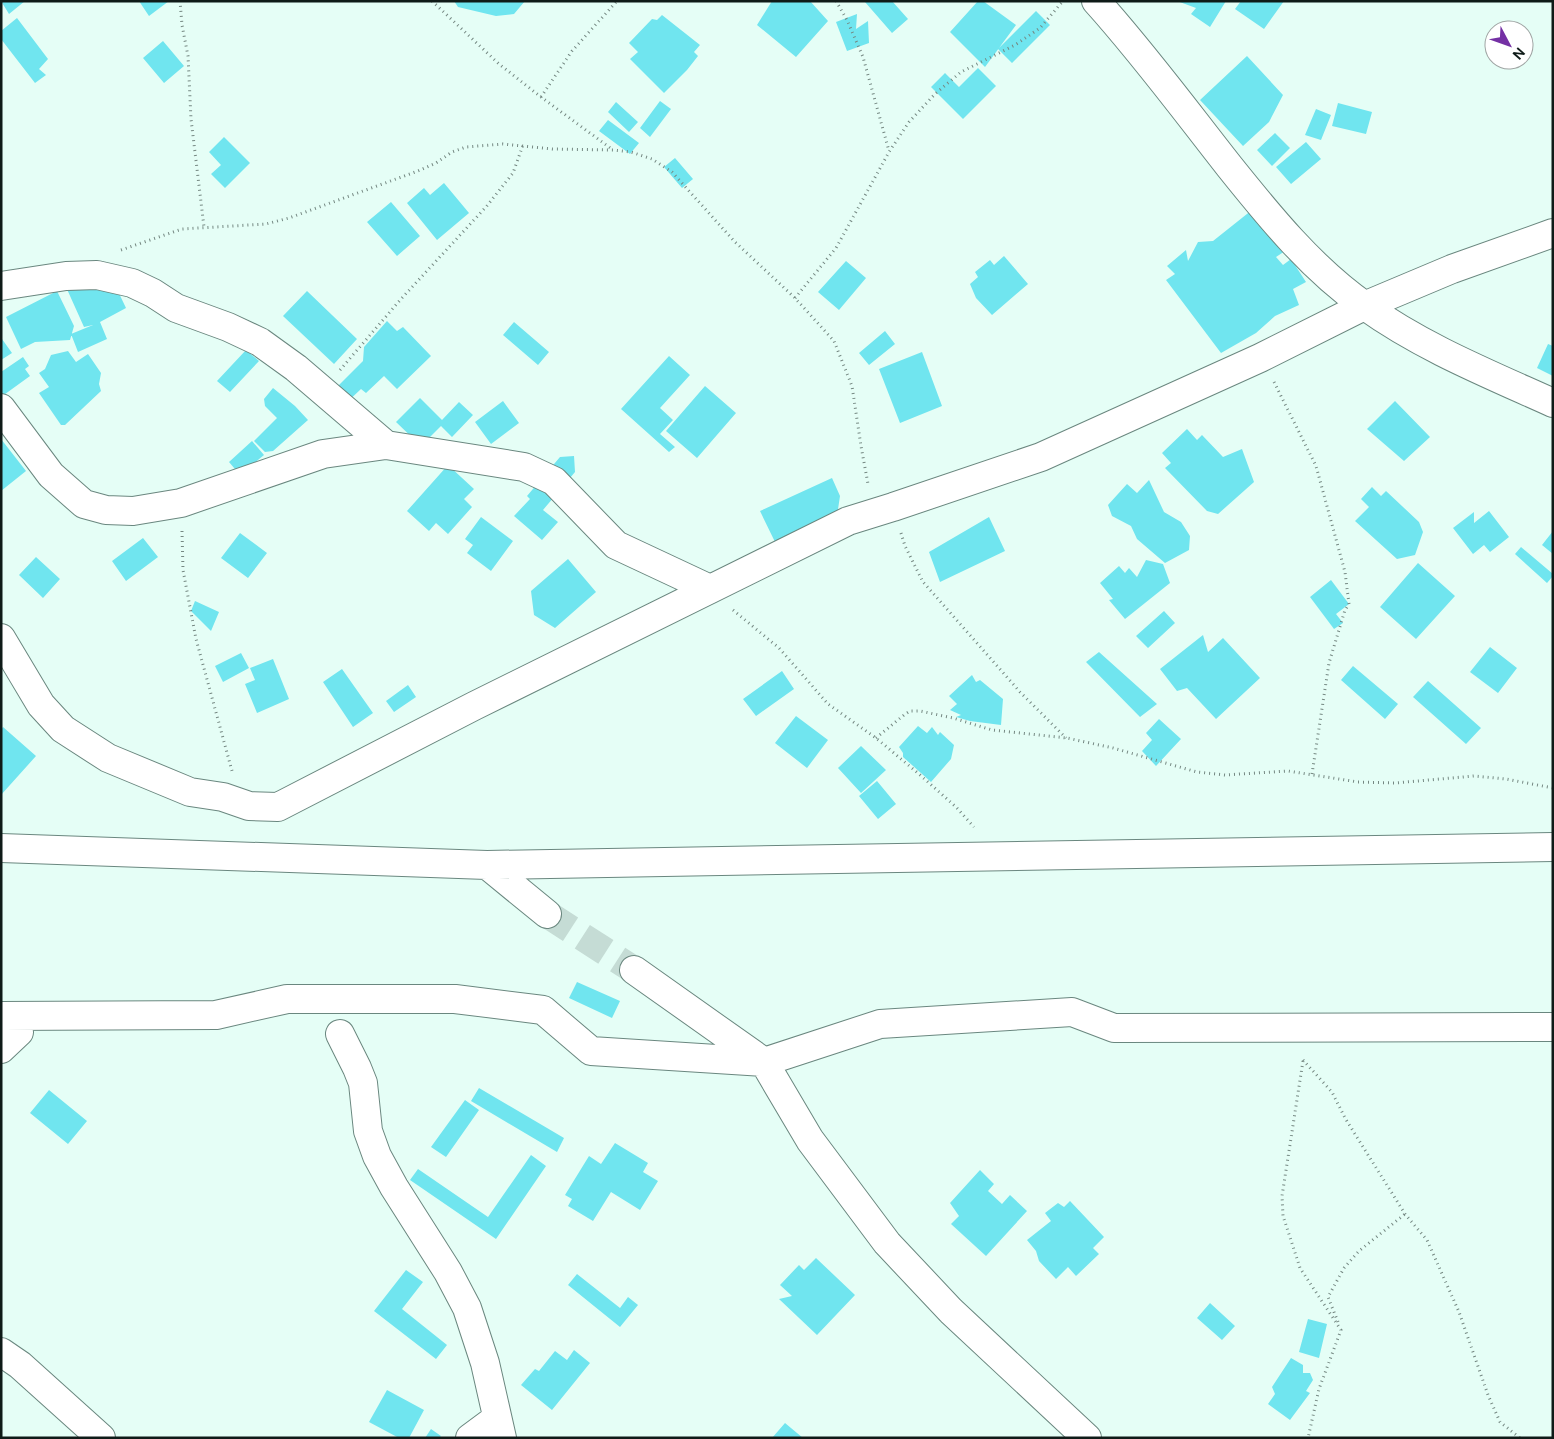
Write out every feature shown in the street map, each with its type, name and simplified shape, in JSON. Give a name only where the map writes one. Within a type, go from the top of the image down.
[{"type":"street","points":[[1098,2],[1126,34],[1270,218],[1324,273],[1364,306],[1406,332],[1450,355],[1553,403]]},
{"type":"street","points":[[1,638],[41,705],[63,729],[108,758],[190,792],[223,797],[249,806],[278,807],[474,706],[848,520],[884,510],[1041,457],[1260,358],[1364,306],[1452,269],[1553,233]]},
{"type":"street","points":[[1,286],[66,276],[97,275],[132,284],[153,293],[176,308],[228,327],[260,342],[323,390],[386,445]]},
{"type":"street","points":[[1,408],[50,475],[84,504],[106,510],[133,512],[181,503],[323,454],[386,445],[524,467],[554,481],[616,545],[710,589]]},
{"type":"street","points":[[1,848],[487,865],[1553,847]]},
{"type":"street","points":[[487,865],[547,914]]},
{"type":"street","points":[[634,970],[764,1062],[810,1140],[887,1244],[951,1311],[1087,1438]]},
{"type":"street","points":[[7,1032],[216,1015],[287,999],[455,999],[543,1010],[591,1051],[764,1062],[880,1024],[1072,1012],[1114,1028],[1553,1028]]},
{"type":"street","points":[[340,1034],[358,1068],[363,1084],[368,1131],[377,1156],[394,1187],[448,1272],[467,1308],[485,1363],[499,1428],[470,1438]]},
{"type":"street","points":[[1,1352],[20,1365],[101,1438]]},
{"type":"path","points":[[180,1],[188,56],[190,119],[204,226]]},
{"type":"path","points":[[432,1],[493,58],[541,97],[613,150]]},
{"type":"path","points":[[541,97],[572,51],[617,1]]},
{"type":"path","points":[[836,1],[847,20],[863,57],[889,152]]},
{"type":"path","points":[[795,298],[836,248],[889,152],[909,122],[961,72],[1015,45],[1040,28],[1063,1]]},
{"type":"path","points":[[118,252],[182,229],[204,226],[266,224],[321,208],[412,174],[436,163],[452,152],[466,147],[486,144],[613,150],[631,152],[652,159],[672,172],[734,241],[795,298],[834,340],[852,386],[861,446],[884,510],[923,582],[1020,692],[1067,738]]},
{"type":"path","points":[[323,390],[401,300],[486,207],[513,173],[524,145]]},
{"type":"path","points":[[1260,358],[1316,466],[1345,572],[1349,604],[1345,610],[1329,663],[1312,774]]},
{"type":"path","points":[[181,503],[183,570],[196,639],[231,769],[234,801]]},
{"type":"path","points":[[710,589],[779,648],[828,704],[876,738],[956,807],[998,855]]},
{"type":"path","points":[[876,738],[910,711],[920,711],[953,718],[992,730],[1067,738],[1113,748],[1197,772],[1224,775],[1288,771],[1358,782],[1395,783],[1474,776],[1506,779],[1553,788]]},
{"type":"path","points":[[1341,1330],[1300,1268],[1283,1216],[1282,1196],[1303,1060],[1332,1092],[1345,1118],[1405,1214],[1427,1240],[1459,1312],[1488,1395],[1500,1422],[1520,1438]]},
{"type":"path","points":[[1308,1438],[1324,1374],[1341,1330],[1328,1297],[1344,1268],[1359,1251],[1405,1214]]},
{"type":"building","points":[[1,1],[25,1],[9,14]]},
{"type":"building","points":[[139,1],[169,1],[149,16]]},
{"type":"building","points":[[454,1],[525,1],[514,14],[496,16],[458,7]]},
{"type":"building","points":[[772,1],[810,1],[828,21],[796,57],[757,25]]},
{"type":"building","points":[[866,1],[892,1],[908,19],[892,33]]},
{"type":"building","points":[[978,1],[983,1],[1016,25],[985,67],[950,32]]},
{"type":"building","points":[[1177,1],[1226,1],[1210,27],[1191,14],[1196,8]]},
{"type":"building","points":[[1241,1],[1284,1],[1264,29],[1235,9]]},
{"type":"building","points":[[1036,11],[1050,25],[1012,63],[998,49]]},
{"type":"building","points":[[857,14],[856,29],[868,21],[869,43],[847,51],[836,22]]},
{"type":"building","points":[[662,15],[700,45],[694,52],[698,56],[664,93],[630,59],[638,52],[629,43],[652,19],[657,20]]},
{"type":"building","points":[[17,18],[48,59],[39,69],[46,75],[35,83],[1,39],[1,31]]},
{"type":"building","points":[[163,41],[184,66],[164,83],[143,58]]},
{"type":"building","points":[[1247,56],[1283,95],[1269,122],[1243,146],[1200,100]]},
{"type":"building","points":[[978,68],[996,86],[963,119],[931,87],[945,73],[959,87]]},
{"type":"building","points":[[660,101],[671,109],[650,137],[640,128]]},
{"type":"building","points":[[616,102],[638,122],[629,132],[608,112]]},
{"type":"building","points":[[1338,103],[1372,112],[1366,134],[1332,126]]},
{"type":"building","points":[[1316,109],[1331,115],[1321,140],[1305,135]]},
{"type":"building","points":[[608,120],[639,143],[630,154],[599,131]]},
{"type":"building","points":[[1275,133],[1290,148],[1272,166],[1257,150]]},
{"type":"building","points":[[224,137],[250,163],[225,188],[211,174],[221,165],[209,152]]},
{"type":"building","points":[[1306,142],[1321,159],[1291,184],[1276,167]]},
{"type":"building","points":[[675,158],[693,179],[682,188],[664,167]]},
{"type":"building","points":[[444,183],[469,213],[437,240],[407,203],[424,188],[430,195]]},
{"type":"building","points":[[391,202],[420,236],[397,256],[367,222]]},
{"type":"building","points":[[1257,206],[1285,251],[1276,257],[1283,265],[1291,259],[1306,282],[1293,289],[1299,305],[1275,316],[1256,333],[1221,353],[1166,280],[1175,274],[1167,266],[1186,250],[1188,261],[1198,242],[1213,241]]},
{"type":"building","points":[[1004,256],[1028,284],[992,315],[976,298],[970,284],[978,277],[975,272],[990,260],[994,265]]},
{"type":"building","points":[[846,261],[866,278],[839,310],[818,292]]},
{"type":"building","points":[[115,285],[126,308],[100,322],[107,339],[78,352],[71,334],[93,325],[84,327],[66,287]]},
{"type":"building","points":[[57,291],[74,326],[70,340],[35,342],[21,349],[6,317]]},
{"type":"building","points":[[307,291],[357,339],[334,364],[283,316]]},
{"type":"building","points":[[387,321],[397,331],[403,327],[431,356],[397,389],[384,376],[366,393],[361,389],[344,405],[336,388],[363,361],[364,347]]},
{"type":"building","points":[[514,322],[549,352],[538,365],[503,335]]},
{"type":"building","points":[[885,331],[895,344],[869,365],[859,353]]},
{"type":"building","points":[[1,340],[12,353],[1,360]]},
{"type":"building","points":[[1548,344],[1553,346],[1553,376],[1537,368]]},
{"type":"building","points":[[246,350],[259,361],[230,392],[217,381]]},
{"type":"building","points":[[68,351],[76,362],[88,354],[101,373],[99,384],[101,391],[65,425],[61,425],[39,393],[49,387],[39,373],[45,369],[51,355]]},
{"type":"building","points":[[922,352],[942,406],[900,423],[879,369]]},
{"type":"building","points":[[669,356],[690,375],[660,408],[673,420],[660,434],[675,447],[669,452],[621,409]]},
{"type":"building","points":[[23,357],[29,366],[25,369],[30,376],[1,397],[1,372]]},
{"type":"building","points":[[705,386],[736,413],[697,458],[666,431]]},
{"type":"building","points":[[273,388],[295,406],[308,420],[273,451],[265,452],[254,441],[277,418],[265,406],[264,399]]},
{"type":"building","points":[[420,398],[442,420],[459,402],[473,415],[452,437],[441,426],[421,446],[396,422]]},
{"type":"building","points":[[503,401],[519,423],[491,444],[475,422]]},
{"type":"building","points":[[1395,401],[1430,437],[1404,461],[1367,429]]},
{"type":"building","points":[[1187,429],[1197,440],[1202,435],[1223,457],[1242,449],[1254,482],[1218,514],[1207,511],[1165,468],[1171,463],[1162,453]]},
{"type":"building","points":[[1,439],[26,471],[1,491]]},
{"type":"building","points":[[252,441],[264,455],[240,475],[229,462]]},
{"type":"building","points":[[574,456],[575,472],[543,510],[558,522],[542,540],[514,516],[530,499],[527,496],[560,457]]},
{"type":"building","points":[[448,465],[474,489],[464,499],[472,507],[448,534],[436,523],[429,531],[407,511]]},
{"type":"building","points":[[832,478],[840,496],[837,516],[776,544],[760,511]]},
{"type":"building","points":[[1149,480],[1164,512],[1181,522],[1190,536],[1189,550],[1165,563],[1137,539],[1131,526],[1112,516],[1108,505],[1127,484],[1137,493]]},
{"type":"building","points":[[1372,487],[1381,496],[1386,491],[1419,522],[1423,532],[1415,555],[1397,559],[1355,521],[1369,507],[1361,499]]},
{"type":"building","points":[[1489,511],[1509,537],[1490,552],[1484,545],[1473,554],[1453,528],[1474,512],[1474,523]]},
{"type":"building","points":[[481,517],[513,541],[491,571],[467,553],[473,545],[465,539]]},
{"type":"building","points":[[989,517],[1005,551],[940,582],[929,552]]},
{"type":"building","points":[[1553,531],[1553,554],[1542,545]]},
{"type":"building","points":[[240,533],[267,553],[248,578],[221,558]]},
{"type":"building","points":[[143,538],[158,557],[126,581],[112,561]]},
{"type":"building","points":[[1521,547],[1553,574],[1547,583],[1515,554]]},
{"type":"building","points":[[36,557],[60,579],[43,598],[19,575]]},
{"type":"building","points":[[568,559],[596,592],[555,628],[534,615],[531,591]]},
{"type":"building","points":[[1146,560],[1163,564],[1170,583],[1125,619],[1109,600],[1113,599],[1100,583],[1119,566],[1125,573],[1129,568],[1137,577]]},
{"type":"building","points":[[1418,563],[1455,596],[1416,639],[1380,607]]},
{"type":"building","points":[[1331,580],[1349,604],[1336,614],[1343,623],[1334,629],[1310,597]]},
{"type":"building","points":[[195,601],[219,612],[211,631],[191,611]]},
{"type":"building","points":[[1164,611],[1175,623],[1148,648],[1136,636]]},
{"type":"building","points":[[1203,635],[1208,652],[1223,638],[1260,678],[1216,719],[1187,688],[1177,691],[1160,669]]},
{"type":"building","points":[[1490,647],[1517,668],[1498,693],[1470,672]]},
{"type":"building","points":[[1099,652],[1157,704],[1140,717],[1086,662]]},
{"type":"building","points":[[241,653],[249,668],[223,682],[215,666]]},
{"type":"building","points":[[273,659],[289,699],[257,713],[245,684],[255,680],[250,668]]},
{"type":"building","points":[[1353,666],[1398,704],[1385,719],[1341,680]]},
{"type":"building","points":[[342,669],[373,713],[353,727],[323,682]]},
{"type":"building","points":[[782,671],[794,689],[756,716],[743,699]]},
{"type":"building","points":[[972,675],[976,682],[980,680],[1003,699],[1001,725],[956,717],[961,715],[950,710],[957,704],[949,696]]},
{"type":"building","points":[[1428,681],[1481,728],[1466,744],[1413,697]]},
{"type":"building","points":[[408,685],[416,697],[394,712],[386,701]]},
{"type":"building","points":[[796,716],[828,740],[807,768],[775,743]]},
{"type":"building","points":[[1159,719],[1181,739],[1156,766],[1142,751],[1152,740],[1146,733]]},
{"type":"building","points":[[918,726],[927,733],[932,727],[938,735],[940,732],[954,745],[951,759],[931,782],[903,757],[899,747]]},
{"type":"building","points":[[3,727],[36,756],[1,795],[1,730]]},
{"type":"building","points":[[861,746],[886,770],[861,793],[838,768]]},
{"type":"building","points":[[877,781],[896,804],[878,819],[859,796]]},
{"type":"building","points":[[577,982],[620,1001],[612,1018],[569,998]]},
{"type":"building","points":[[479,1088],[564,1138],[557,1152],[471,1101]]},
{"type":"building","points":[[49,1090],[87,1121],[68,1144],[30,1113]]},
{"type":"building","points":[[465,1100],[479,1110],[446,1157],[431,1147]]},
{"type":"building","points":[[615,1143],[648,1163],[643,1172],[658,1181],[640,1210],[611,1192],[593,1221],[568,1206],[572,1199],[565,1195],[589,1156],[601,1164]]},
{"type":"building","points":[[531,1155],[546,1166],[496,1239],[410,1180],[418,1169],[488,1217]]},
{"type":"building","points":[[980,1170],[994,1184],[988,1191],[1002,1204],[1010,1195],[1027,1211],[986,1256],[951,1224],[959,1216],[950,1203]]},
{"type":"building","points":[[1070,1201],[1104,1237],[1093,1248],[1099,1254],[1076,1276],[1068,1267],[1056,1279],[1039,1261],[1036,1251],[1027,1240],[1051,1221],[1045,1213],[1058,1203],[1064,1207]]},
{"type":"building","points":[[816,1258],[855,1295],[817,1335],[779,1299],[792,1296],[780,1285],[799,1265],[804,1270]]},
{"type":"building","points":[[406,1270],[423,1282],[402,1309],[447,1345],[436,1359],[374,1311]]},
{"type":"building","points":[[577,1274],[620,1308],[628,1297],[638,1305],[620,1327],[568,1285]]},
{"type":"building","points":[[1210,1303],[1235,1326],[1222,1340],[1197,1318]]},
{"type":"building","points":[[1308,1319],[1327,1324],[1319,1358],[1299,1352]]},
{"type":"building","points":[[574,1350],[590,1363],[552,1410],[521,1385],[535,1369],[539,1371],[555,1351],[567,1360]]},
{"type":"building","points":[[1291,1358],[1303,1365],[1303,1373],[1310,1373],[1313,1380],[1306,1391],[1310,1393],[1290,1420],[1268,1404],[1275,1394],[1272,1387]]},
{"type":"building","points":[[387,1390],[424,1410],[409,1438],[399,1438],[369,1422]]},
{"type":"building","points":[[785,1423],[803,1438],[772,1438]]},
{"type":"building","points":[[431,1429],[441,1436],[439,1438],[425,1438]]},
{"type":"tunnel","points":[[547,914],[634,970]]}]
